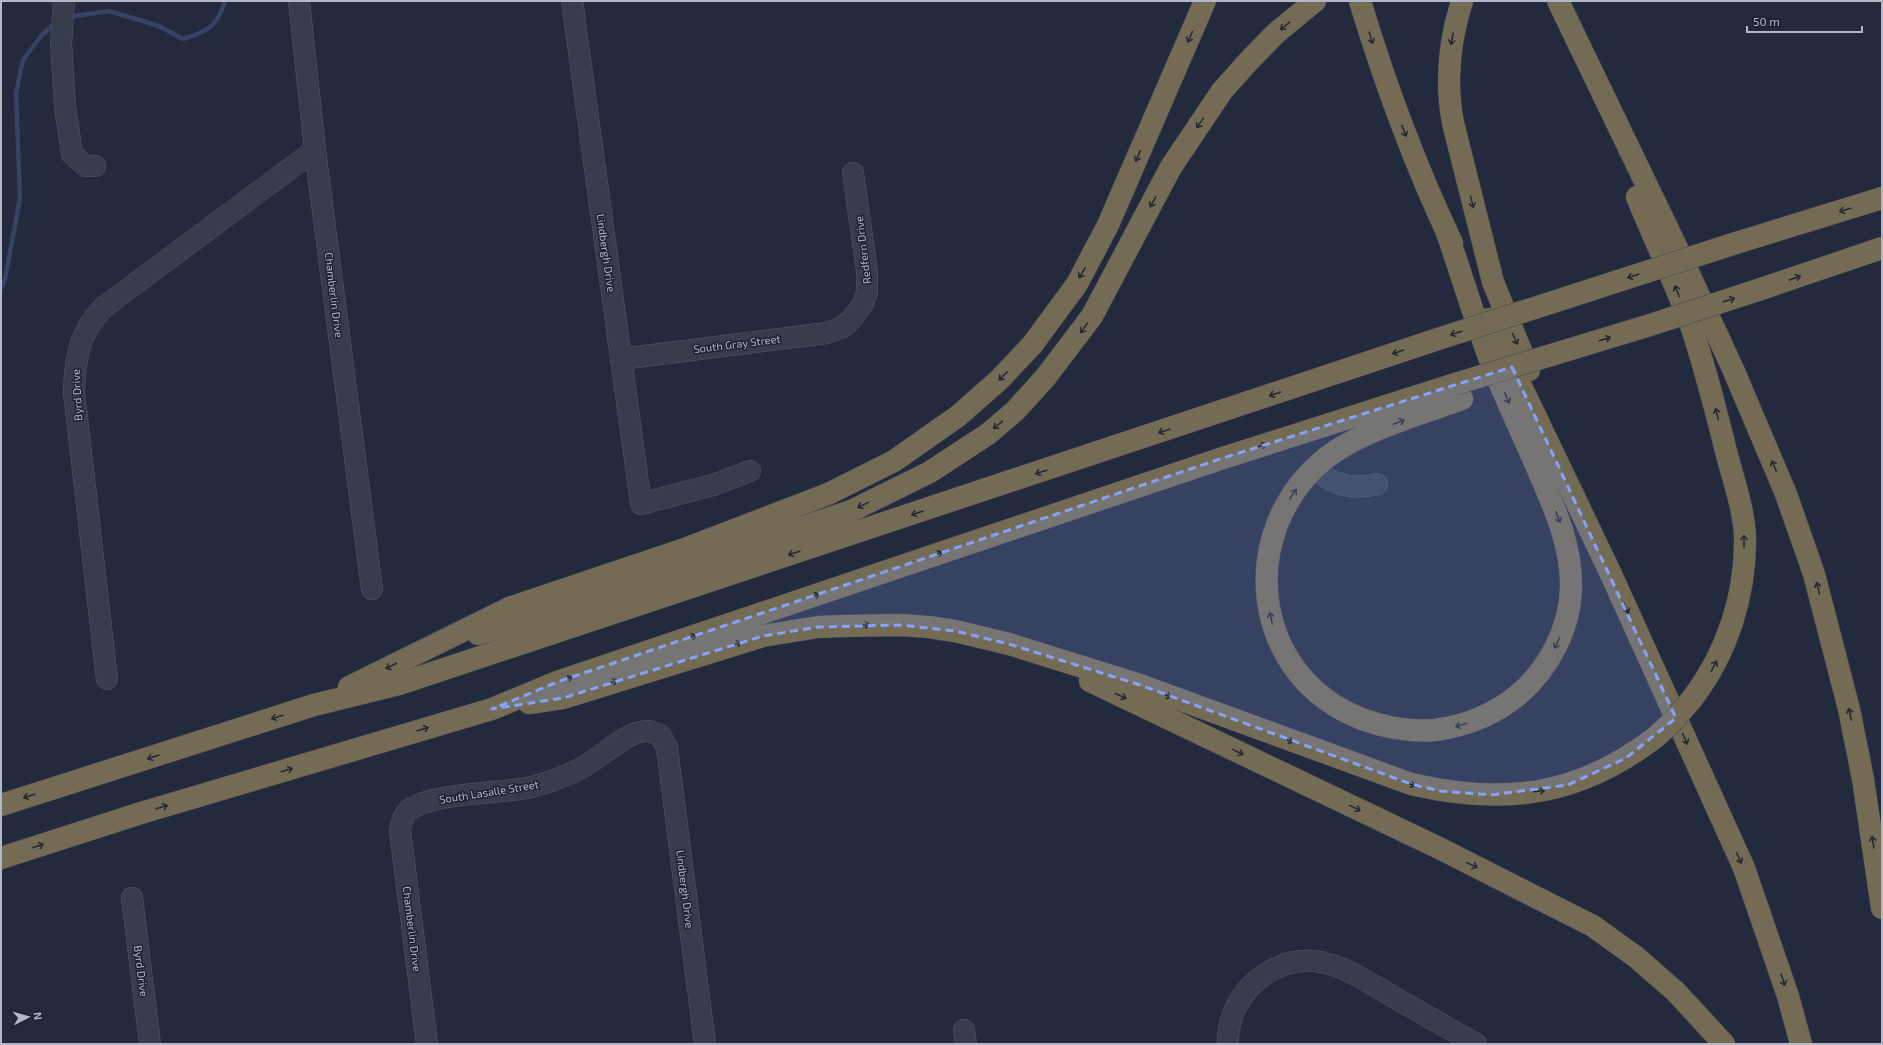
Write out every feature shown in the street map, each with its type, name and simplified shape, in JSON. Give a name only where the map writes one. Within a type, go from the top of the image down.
[{"type":"highway","points":[[314,705],[509,608],[682,550],[828,494],[894,461],[935,434],[999,380],[1032,345],[1064,303],[1080,277],[1110,219],[1205,1]]},
{"type":"highway","points":[[426,648],[514,624],[851,511],[930,472],[988,434],[1015,411],[1046,378],[1092,316],[1171,167],[1222,91],[1276,34],[1315,1]]},
{"type":"highway","points":[[1360,1],[1374,49],[1408,141],[1446,230],[1610,572],[1744,868],[1788,996],[1801,1044]]},
{"type":"highway","points":[[1462,1],[1451,43],[1448,70],[1449,96],[1456,137],[1493,282],[1512,332],[1550,414],[1610,572]]},
{"type":"highway","points":[[492,709],[563,698],[764,636],[811,628],[900,625],[955,631],[1009,644],[1140,685],[1411,784],[1440,791],[1491,795],[1521,793],[1563,786],[1610,767],[1626,758],[1657,736],[1673,721],[1692,699],[1712,670],[1729,632],[1735,613],[1743,574],[1744,536],[1740,506],[1708,381],[1688,320],[1558,1]]},
{"type":"highway","points":[[1558,1],[1717,333],[1786,494],[1814,574],[1849,709],[1863,779],[1882,908]]},
{"type":"highway","points":[[1,806],[314,705],[399,684],[1435,340],[1736,243],[1882,198]]},
{"type":"highway","points":[[1446,230],[1490,359],[1560,521],[1569,553],[1571,586],[1563,630],[1549,660],[1523,690],[1502,707],[1475,720],[1442,729],[1415,731],[1384,726],[1352,715],[1329,702],[1310,685],[1290,659],[1274,630],[1268,605],[1266,578],[1269,552],[1276,527],[1294,492],[1315,469],[1329,456],[1352,441],[1459,391],[1500,370],[1758,290],[1882,248]]},
{"type":"highway","points":[[1,858],[141,813],[492,709],[557,682],[1223,458],[1459,391]]},
{"type":"highway","points":[[1009,644],[1182,724],[1453,855],[1593,926],[1636,956],[1676,992],[1724,1044]]},
{"type":"street","name":"Chamberlin Drive","points":[[299,1],[315,150],[372,589]]},
{"type":"street","name":"Lindbergh Drive","points":[[572,1],[641,504],[713,486],[750,471]]},
{"type":"street","points":[[64,5],[62,31],[65,106],[72,154],[85,166],[95,166]]},
{"type":"street","name":"Byrd Drive","points":[[107,680],[74,392],[75,363],[81,342],[87,329],[104,307],[315,150]]},
{"type":"street","name":"Redfern Drive","points":[[850,321],[862,305],[867,293],[867,271],[853,173]]},
{"type":"street","name":"South Gray Street","points":[[621,359],[827,333],[841,328],[850,321]]},
{"type":"street","points":[[1315,469],[1329,480],[1353,487],[1365,487],[1377,484]]},
{"type":"street","name":"South Lasalle Street","points":[[404,815],[417,806],[442,799],[472,794],[514,790],[549,782],[584,767],[629,736],[648,731],[660,735]]},
{"type":"street","name":"Lindbergh Drive","points":[[660,735],[667,748],[705,1044]]},
{"type":"street","name":"Chamberlin Drive","points":[[404,815],[400,830],[427,1044]]},
{"type":"street","name":"Byrd Drive","points":[[132,898],[150,1044]]},
{"type":"street","points":[[1228,1044],[1229,1027],[1238,1002],[1252,985],[1274,969],[1296,962],[1324,962],[1338,966],[1476,1044]]},
{"type":"highlighted area","points":[[1512,367],[1676,718],[1626,758],[1568,785],[1491,795],[1440,791],[1411,784],[1140,685],[1009,644],[955,631],[900,625],[818,627],[763,636],[563,698],[492,709],[557,682],[1223,458]]},
{"type":"waterway","points":[[68,17],[109,11],[159,26],[183,39],[210,27],[219,17],[225,1]]},
{"type":"waterway","points":[[1,288],[5,279],[20,198],[16,93],[23,60],[41,36],[55,23]]}]
